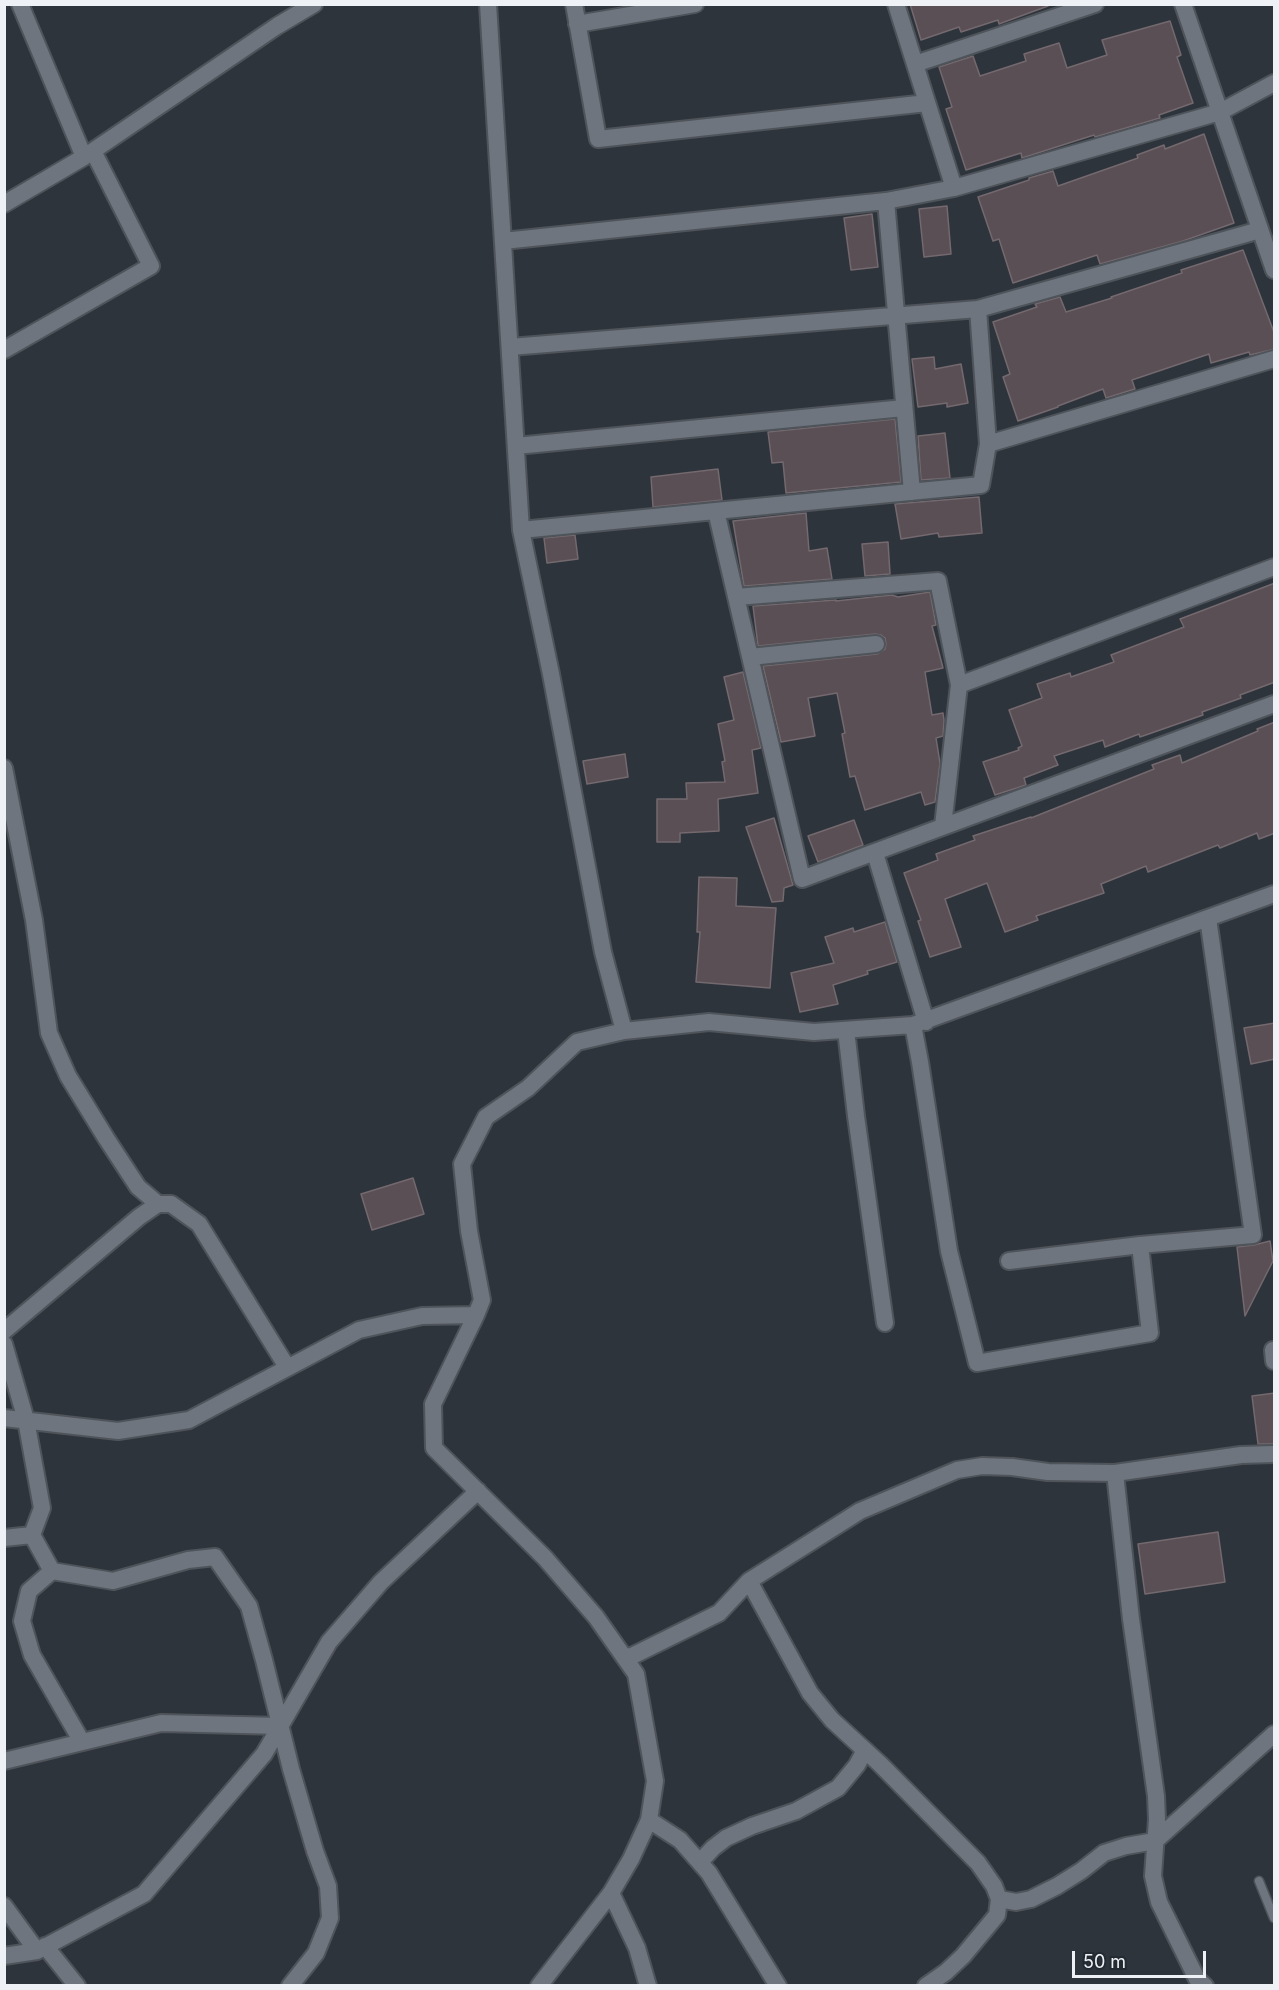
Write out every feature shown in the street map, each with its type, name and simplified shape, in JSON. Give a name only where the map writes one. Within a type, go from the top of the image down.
[{"type":"street","points":[[4,350],[151,266],[89,154],[20,4]]},
{"type":"street","points":[[4,204],[89,154],[267,32],[314,4]]},
{"type":"street","points":[[488,4],[521,530],[551,674],[603,952],[624,1031]]},
{"type":"street","points":[[574,4],[598,139],[927,103]]},
{"type":"street","points":[[578,24],[695,4]]},
{"type":"street","points":[[896,4],[954,188]]},
{"type":"street","points":[[915,64],[1095,4]]},
{"type":"street","points":[[1183,4],[1275,270]]},
{"type":"street","points":[[503,241],[886,201],[954,188],[1220,112],[1275,83]]},
{"type":"street","points":[[886,201],[912,492]]},
{"type":"street","points":[[510,347],[978,309],[1260,230]]},
{"type":"street","points":[[521,530],[981,485],[988,444],[978,309]]},
{"type":"street","points":[[988,444],[1275,358]]},
{"type":"street","points":[[516,446],[904,408]]},
{"type":"street","points":[[716,511],[802,879],[1275,704]]},
{"type":"street","points":[[959,685],[1275,567]]},
{"type":"street","points":[[736,597],[938,581],[959,685],[943,826]]},
{"type":"street","points":[[750,657],[876,644]]},
{"type":"street","points":[[4,768],[34,920],[49,1033],[68,1076],[106,1138],[138,1187],[158,1204]]},
{"type":"street","points":[[875,852],[920,1024],[920,1062],[949,1251],[977,1364],[1150,1333],[1140,1245]]},
{"type":"street","points":[[539,1986],[611,1893],[631,1859],[649,1820],[655,1781],[636,1674],[596,1617],[545,1558],[434,1448],[432,1404],[482,1300],[469,1231],[462,1164],[486,1117],[528,1088],[577,1042],[624,1031],[709,1022],[814,1032],[920,1024],[1275,894]]},
{"type":"street","points":[[1009,1261],[1140,1245],[1253,1235],[1208,918]]},
{"type":"street","points":[[846,1030],[885,1323]]},
{"type":"street","points":[[4,1331],[139,1217],[158,1204],[171,1204],[200,1224],[287,1367]]},
{"type":"street","points":[[4,1418],[118,1431],[189,1420],[358,1330],[422,1316],[476,1315]]},
{"type":"street","points":[[4,1344],[26,1420],[42,1508],[32,1535],[51,1572]]},
{"type":"street","points":[[624,1657],[632,1656],[719,1613],[749,1581],[860,1511],[957,1470],[982,1466],[1048,1472],[1115,1473],[1241,1455],[1275,1454]]},
{"type":"street","points":[[1115,1473],[1131,1619],[1156,1796],[1157,1819],[1153,1876],[1159,1902],[1197,1984]]},
{"type":"street","points":[[4,1956],[41,1949],[144,1894],[264,1754],[329,1642],[381,1582],[478,1491]]},
{"type":"street","points":[[4,1538],[32,1535]]},
{"type":"street","points":[[82,1742],[32,1655],[22,1621],[29,1591],[51,1572],[113,1581],[188,1560],[215,1557],[249,1606],[315,1851],[328,1886],[330,1918],[316,1953],[290,1986]]},
{"type":"street","points":[[749,1581],[810,1693],[832,1720],[978,1863],[994,1886],[999,1899],[997,1915],[963,1956],[926,1986]]},
{"type":"street","points":[[4,1761],[161,1723],[280,1726]]},
{"type":"street","points":[[999,1899],[1016,1902],[1031,1899],[1081,1871],[1104,1853],[1155,1841],[1275,1734]]},
{"type":"street","points":[[700,1862],[726,1838],[752,1826],[796,1811],[838,1788],[857,1765],[865,1750]]},
{"type":"street","points":[[649,1820],[680,1840],[710,1873],[778,1986]]},
{"type":"street","points":[[611,1893],[637,1948],[648,1986]]},
{"type":"street","points":[[4,1906],[77,1986]]},
{"type":"lane","points":[[1259,1881],[1275,1918]]},
{"type":"building","points":[[910,4],[1047,4],[1048,6],[999,24],[998,20],[961,32],[959,27],[921,40]]},
{"type":"building","points":[[1170,21],[1181,55],[1177,57],[1193,103],[1159,115],[1160,118],[1095,137],[1094,135],[1022,158],[1021,153],[966,170],[946,109],[952,107],[939,67],[973,56],[980,76],[1026,61],[1024,54],[1059,43],[1067,68],[1107,55],[1102,40]]},
{"type":"building","points":[[1204,134],[1234,223],[1183,241],[1100,264],[1097,255],[1013,283],[999,239],[993,241],[978,197],[1053,171],[1058,186],[1138,158],[1137,155],[1164,145],[1165,149]]},
{"type":"building","points":[[947,206],[951,254],[924,257],[919,209]]},
{"type":"building","points":[[872,214],[878,267],[851,270],[844,218]]},
{"type":"building","points":[[1243,250],[1275,335],[1275,349],[1250,355],[1249,352],[1211,363],[1209,354],[1132,380],[1135,389],[1106,398],[1103,389],[1018,421],[1003,377],[1010,374],[993,322],[1037,307],[1035,304],[1060,297],[1066,312],[1112,298],[1182,273],[1181,270]]},
{"type":"building","points":[[934,357],[935,369],[961,364],[968,403],[947,407],[947,403],[918,407],[912,359]]},
{"type":"building","points":[[895,419],[901,482],[786,493],[783,462],[772,463],[768,432]]},
{"type":"building","points":[[945,433],[950,478],[921,480],[918,436]]},
{"type":"building","points":[[718,469],[722,500],[653,507],[651,477]]},
{"type":"building","points":[[979,497],[982,533],[939,537],[938,533],[901,539],[895,504]]},
{"type":"building","points":[[806,513],[809,551],[827,548],[832,579],[744,586],[733,521]]},
{"type":"building","points":[[575,535],[578,559],[547,563],[544,538]]},
{"type":"building","points":[[888,542],[890,574],[865,576],[862,544]]},
{"type":"building","points":[[1275,583],[1275,682],[1240,695],[1241,698],[1202,712],[1203,715],[1140,737],[1139,734],[1105,747],[1103,740],[1054,756],[1058,765],[1024,778],[1026,785],[995,795],[983,762],[1019,750],[1018,748],[1022,746],[1009,710],[1042,698],[1037,684],[1070,673],[1071,677],[1114,662],[1111,655],[1184,627],[1180,619]]},
{"type":"building","points":[[930,592],[936,625],[932,626],[943,668],[925,672],[932,715],[943,713],[944,720],[943,736],[936,738],[940,763],[935,802],[925,805],[921,792],[865,810],[855,776],[850,777],[837,693],[808,698],[815,736],[781,742],[763,666],[877,654],[885,649],[885,638],[875,634],[758,646],[753,606],[892,595],[898,597]]},
{"type":"building","points":[[743,672],[761,748],[752,750],[758,793],[718,799],[719,831],[680,833],[680,842],[657,842],[657,799],[687,799],[686,783],[725,782],[722,762],[725,761],[718,724],[734,720],[724,677]]},
{"type":"building","points":[[1275,722],[1275,833],[1259,839],[1257,833],[1220,848],[1218,845],[1148,872],[1146,866],[1101,884],[1104,893],[1036,916],[1038,920],[1005,932],[987,883],[945,899],[961,947],[930,957],[918,921],[921,920],[904,873],[938,860],[936,854],[975,840],[973,836],[1031,818],[1154,769],[1152,765],[1180,755],[1182,763]]},
{"type":"building","points":[[625,754],[628,777],[587,784],[583,761]]},
{"type":"building","points":[[774,818],[793,885],[784,888],[783,901],[772,902],[746,827]]},
{"type":"building","points":[[854,820],[863,845],[818,862],[808,836]]},
{"type":"building","points":[[699,877],[737,878],[736,906],[776,908],[770,988],[696,982],[700,932],[697,932]]},
{"type":"building","points":[[885,922],[897,962],[833,985],[838,1004],[800,1012],[791,973],[834,963],[825,937],[853,928],[854,932]]},
{"type":"building","points":[[1275,1023],[1275,1059],[1251,1064],[1244,1028]]},
{"type":"building","points":[[413,1178],[424,1214],[372,1230],[361,1194]]},
{"type":"building","points":[[1270,1241],[1273,1261],[1245,1316],[1237,1247]]},
{"type":"building","points":[[1275,1393],[1275,1444],[1258,1444],[1252,1396]]},
{"type":"building","points":[[1218,1532],[1225,1582],[1145,1594],[1138,1544]]}]
